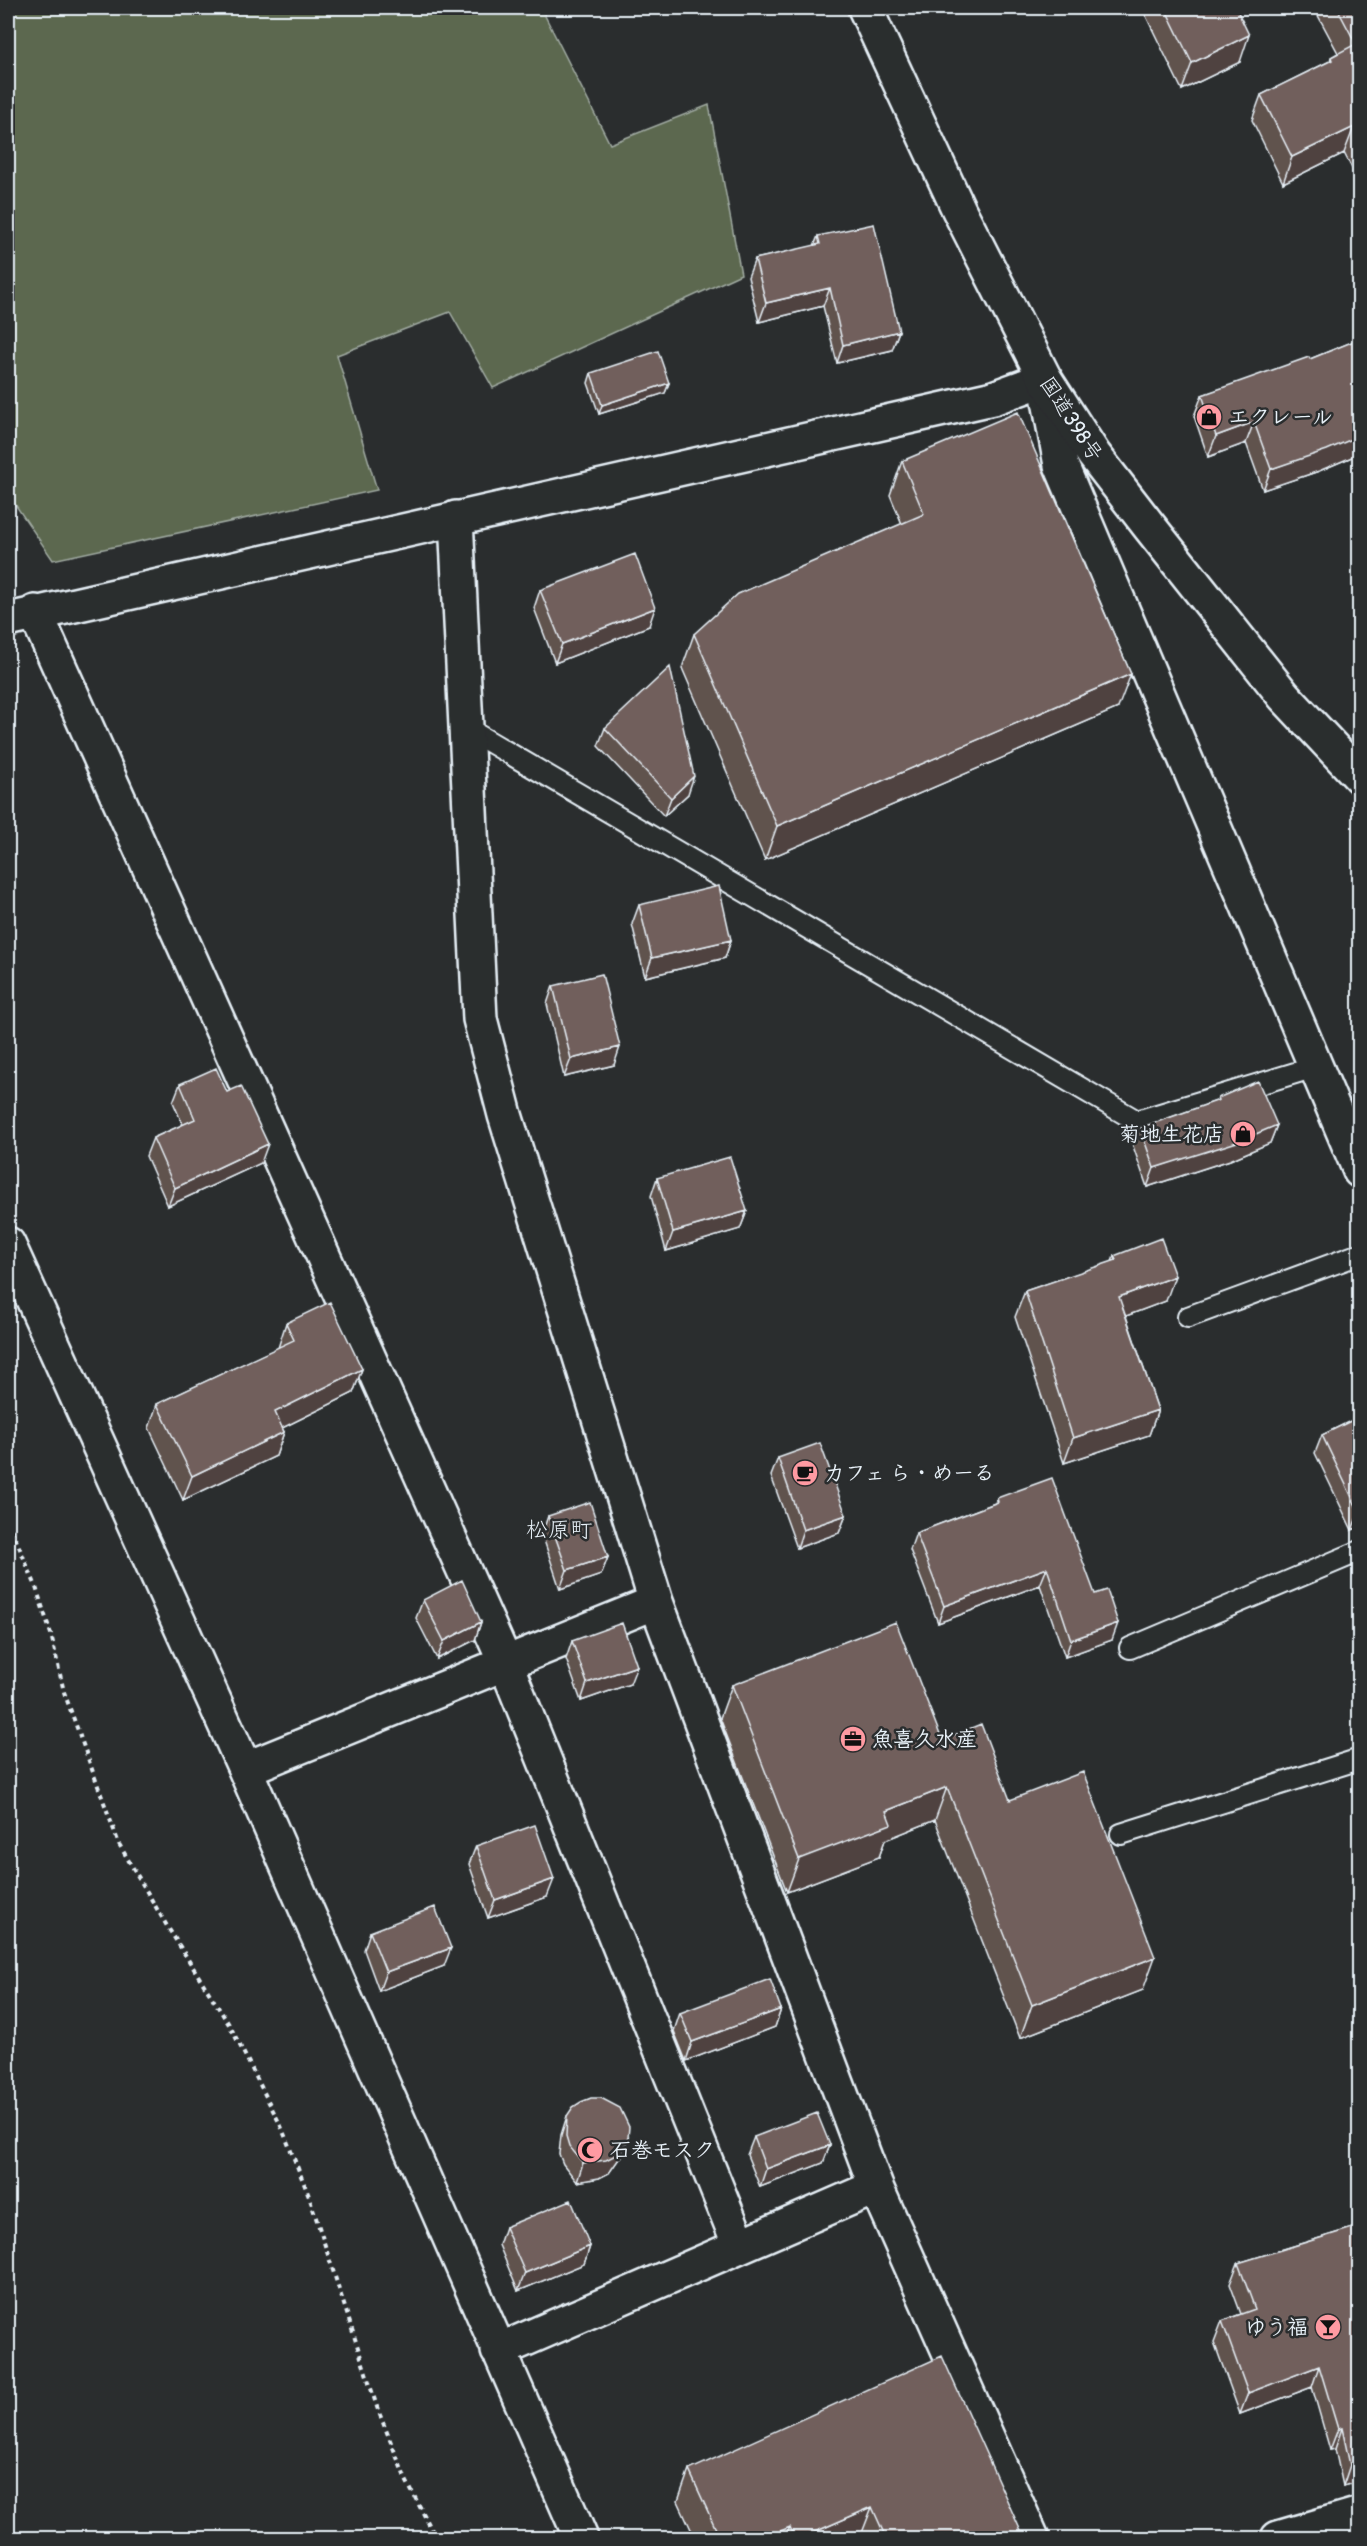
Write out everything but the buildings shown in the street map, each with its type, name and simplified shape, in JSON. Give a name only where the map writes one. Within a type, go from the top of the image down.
[{"type":"main road","name":"国道398号","points":[[865,8],[959,210],[1045,380],[1094,455],[1142,517],[1284,696],[1359,777]]},
{"type":"main road","points":[[740,2246],[506,1662],[21,616],[993,398],[1045,380],[1061,465],[1359,1171]]},
{"type":"main road","points":[[456,518],[480,1019],[505,1116],[656,1602],[876,2187],[1032,2538]]},
{"type":"main road","points":[[8,1244],[245,1770],[581,2538]]},
{"type":"main road","points":[[245,1770],[656,1602]]},
{"type":"main road","points":[[498,2351],[876,2187]]},
{"type":"main road","points":[[1278,2538],[1359,2514]]},
{"type":"lane","points":[[466,728],[1137,1121],[1316,1067]]},
{"type":"lane","points":[[1188,1317],[1359,1254]]},
{"type":"lane","points":[[1130,1648],[1359,1551]]},
{"type":"lane","points":[[1121,1834],[1359,1759]]},
{"type":"path","points":[[8,1521],[35,1584],[51,1634],[64,1692],[119,1844],[230,2026],[281,2126],[309,2196],[378,2410],[406,2480],[436,2538]]},
{"type":"green space","points":[[8,8],[541,8],[610,144],[709,105],[741,274],[493,388],[450,312],[337,355],[377,490],[53,560],[8,494]]},
{"type":"place","name":"エクレール","points":[[1209,417]]},
{"type":"place","name":"菊地生花店","points":[[1243,1134]]},
{"type":"place","name":"カフェ ら・めーる","points":[[805,1473]]},
{"type":"place","name":"魚喜久水産","points":[[853,1739]]},
{"type":"place","name":"石巻モスク","points":[[590,2150]]},
{"type":"place","name":"ゆう福","points":[[1328,2327]]},
{"type":"district","name":"松原町","points":[[559,1530]]}]
